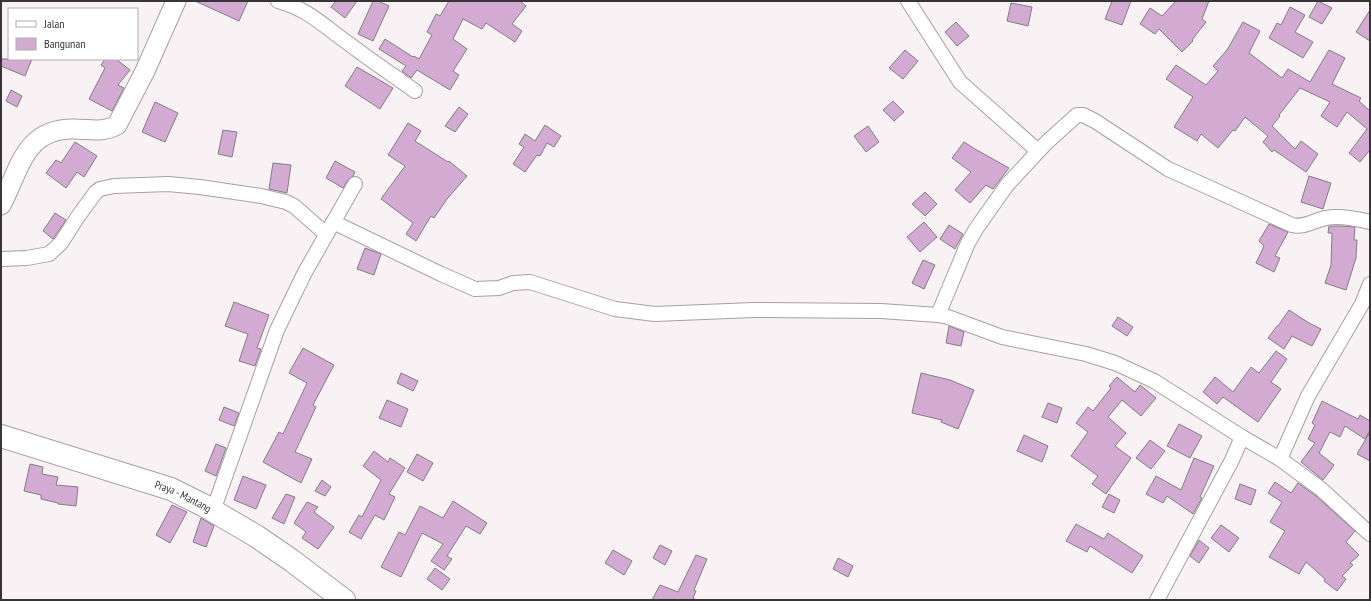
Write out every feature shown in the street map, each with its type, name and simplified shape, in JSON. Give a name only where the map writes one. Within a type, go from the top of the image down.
[{"type":"main road","name":"Praya - Mantang","points":[[1,436],[171,489],[256,536],[344,600]]},
{"type":"street","points":[[1,205],[24,155],[31,145],[47,134],[56,131],[74,129],[102,130],[117,125],[145,71],[176,1]]},
{"type":"street","points":[[278,1],[290,4],[312,15],[347,43],[415,91]]},
{"type":"street","points":[[908,1],[960,82],[1038,151]]},
{"type":"street","points":[[938,315],[968,243],[1007,185],[1038,151],[1074,117],[1081,115],[1095,121],[1168,169],[1292,226],[1305,226],[1329,217],[1356,219],[1370,222]]},
{"type":"street","points":[[1,259],[27,258],[49,254],[61,242],[96,192],[100,189],[114,186],[168,184],[194,186],[286,202],[294,206],[326,234]]},
{"type":"street","points":[[213,511],[277,330],[304,274],[355,184]]},
{"type":"street","points":[[333,222],[475,289],[499,288],[513,283],[530,282],[615,309],[655,314],[753,310],[881,312],[938,315],[948,317],[1002,337],[1086,354],[1115,363],[1154,381],[1242,437],[1280,458],[1321,489],[1370,534]]},
{"type":"street","points":[[1280,458],[1308,396],[1362,304],[1370,284]]},
{"type":"street","points":[[1157,600],[1232,460],[1242,437]]},
{"type":"building","points":[[195,1],[248,1],[239,21]]},
{"type":"building","points":[[336,1],[357,1],[345,18],[331,7]]},
{"type":"building","points":[[373,1],[378,1],[389,6],[373,41],[358,34]]},
{"type":"building","points":[[449,1],[520,1],[526,6],[512,24],[522,31],[515,42],[486,23],[482,29],[463,19],[453,39],[467,49],[453,71],[459,75],[450,90],[417,70],[411,78],[402,71],[406,66],[379,49],[385,39],[413,57],[414,56],[419,59],[432,35],[427,32],[436,14],[440,16]]},
{"type":"building","points":[[1112,1],[1131,1],[1122,25],[1105,19]]},
{"type":"building","points":[[1176,1],[1209,1],[1202,19],[1206,22],[1192,40],[1193,41],[1182,52],[1159,29],[1155,34],[1140,24],[1150,8],[1162,16]]},
{"type":"building","points":[[1318,1],[1332,8],[1322,24],[1309,17]]},
{"type":"building","points":[[1011,3],[1032,7],[1028,26],[1007,21]]},
{"type":"building","points":[[1290,7],[1305,15],[1295,32],[1313,42],[1303,58],[1269,38],[1277,23],[1281,25]]},
{"type":"building","points":[[1370,10],[1370,41],[1356,32]]},
{"type":"building","points":[[956,22],[969,36],[957,46],[945,32]]},
{"type":"building","points":[[1243,22],[1260,31],[1249,53],[1282,78],[1288,69],[1310,82],[1329,50],[1345,58],[1332,84],[1361,98],[1359,101],[1370,111],[1370,150],[1360,162],[1349,153],[1367,129],[1347,112],[1337,127],[1321,116],[1330,102],[1300,88],[1272,126],[1295,149],[1301,141],[1318,154],[1306,172],[1274,150],[1272,152],[1263,142],[1268,136],[1245,117],[1235,131],[1233,130],[1218,148],[1201,134],[1197,141],[1174,127],[1193,97],[1166,79],[1176,65],[1206,85],[1218,71],[1213,66],[1227,50]]},
{"type":"building","points":[[905,50],[918,61],[903,79],[889,68]]},
{"type":"building","points":[[1,59],[32,60],[25,76],[1,66]]},
{"type":"building","points":[[104,60],[117,60],[130,70],[118,85],[124,88],[112,111],[89,99],[105,68],[101,65]]},
{"type":"building","points":[[357,67],[393,88],[380,109],[345,86]]},
{"type":"building","points":[[11,90],[22,96],[17,107],[6,101]]},
{"type":"building","points":[[893,101],[904,112],[894,121],[883,110]]},
{"type":"building","points":[[155,102],[178,113],[165,142],[142,132]]},
{"type":"building","points":[[459,107],[468,114],[455,132],[445,126]]},
{"type":"building","points":[[408,123],[421,131],[415,141],[448,162],[449,161],[467,176],[447,199],[434,218],[431,216],[416,241],[406,234],[413,223],[381,199],[405,166],[388,155]]},
{"type":"building","points":[[545,125],[561,136],[554,147],[547,143],[540,156],[537,155],[525,172],[513,164],[524,147],[519,144],[525,134],[535,141]]},
{"type":"building","points":[[868,126],[879,142],[866,152],[854,136]]},
{"type":"building","points":[[223,130],[237,132],[232,157],[218,154]]},
{"type":"building","points":[[75,142],[97,156],[84,177],[77,172],[66,188],[46,173],[56,160],[61,163]]},
{"type":"building","points":[[964,142],[1009,168],[993,189],[986,185],[970,203],[955,190],[971,172],[952,158]]},
{"type":"building","points":[[335,161],[355,172],[343,188],[326,178]]},
{"type":"building","points":[[273,163],[291,165],[287,193],[269,189]]},
{"type":"building","points":[[1309,176],[1331,183],[1323,209],[1301,202]]},
{"type":"building","points":[[925,192],[937,204],[925,216],[912,204]]},
{"type":"building","points":[[55,213],[66,220],[53,239],[43,231]]},
{"type":"building","points":[[924,222],[937,237],[920,252],[907,237]]},
{"type":"building","points":[[1269,224],[1288,232],[1275,256],[1280,258],[1274,272],[1256,263],[1264,246],[1259,241]]},
{"type":"building","points":[[949,225],[963,234],[955,249],[940,239]]},
{"type":"building","points":[[1329,226],[1355,227],[1354,240],[1357,240],[1356,258],[1346,290],[1325,283],[1331,265],[1332,233],[1328,233]]},
{"type":"building","points":[[365,248],[381,254],[374,275],[357,269]]},
{"type":"building","points":[[923,260],[935,265],[924,289],[912,283]]},
{"type":"building","points":[[234,302],[269,315],[257,348],[261,349],[255,366],[239,361],[248,334],[225,326]]},
{"type":"building","points":[[1289,310],[1321,329],[1312,346],[1292,336],[1284,349],[1268,338]]},
{"type":"building","points":[[1118,317],[1133,327],[1127,336],[1112,326]]},
{"type":"building","points":[[949,326],[964,332],[961,346],[946,343]]},
{"type":"building","points":[[303,348],[334,365],[313,405],[316,407],[295,452],[312,459],[301,483],[263,462],[279,432],[283,434],[307,383],[289,373]]},
{"type":"building","points":[[1276,351],[1287,359],[1271,382],[1281,389],[1258,422],[1223,397],[1217,404],[1203,392],[1215,377],[1233,392],[1251,367],[1259,373]]},
{"type":"building","points":[[401,373],[418,381],[413,391],[397,383]]},
{"type":"building","points":[[921,373],[950,380],[974,390],[958,429],[941,422],[942,420],[912,413]]},
{"type":"building","points":[[1117,377],[1135,392],[1140,385],[1156,398],[1141,416],[1122,400],[1108,417],[1126,433],[1115,446],[1131,458],[1106,494],[1092,484],[1098,476],[1071,456],[1088,432],[1076,423],[1088,407],[1093,411],[1111,388],[1109,386]]},
{"type":"building","points":[[387,400],[408,409],[401,427],[379,418]]},
{"type":"building","points":[[1322,401],[1358,419],[1360,415],[1370,421],[1370,430],[1365,439],[1345,426],[1340,437],[1330,432],[1319,453],[1334,465],[1323,480],[1301,462],[1315,443],[1308,439],[1315,425],[1312,423]]},
{"type":"building","points":[[1048,403],[1062,408],[1057,423],[1042,417]]},
{"type":"building","points":[[224,407],[239,413],[234,426],[219,420]]},
{"type":"building","points":[[1179,424],[1202,436],[1190,458],[1167,446]]},
{"type":"building","points":[[1370,432],[1370,461],[1357,454]]},
{"type":"building","points":[[1024,435],[1048,446],[1042,462],[1017,451]]},
{"type":"building","points":[[1150,440],[1165,451],[1151,469],[1136,458]]},
{"type":"building","points":[[216,444],[226,448],[216,476],[205,471]]},
{"type":"building","points":[[374,451],[388,462],[390,458],[405,468],[389,494],[395,497],[384,520],[375,515],[361,539],[349,532],[359,515],[362,517],[381,480],[363,466]]},
{"type":"building","points":[[417,454],[433,463],[423,481],[407,472]]},
{"type":"building","points":[[1194,458],[1214,466],[1200,497],[1202,498],[1193,514],[1167,496],[1163,503],[1146,494],[1156,476],[1181,490]]},
{"type":"building","points":[[30,464],[43,467],[42,474],[58,477],[56,485],[78,487],[76,506],[58,504],[41,499],[41,495],[24,491]]},
{"type":"building","points":[[243,476],[266,485],[256,509],[234,500]]},
{"type":"building","points":[[322,480],[331,487],[325,496],[315,491]]},
{"type":"building","points":[[1275,482],[1291,493],[1298,483],[1316,496],[1355,531],[1346,542],[1359,555],[1350,563],[1353,565],[1342,576],[1346,579],[1337,591],[1324,581],[1325,579],[1306,562],[1299,574],[1269,557],[1285,531],[1270,522],[1282,502],[1268,493]]},
{"type":"building","points":[[1240,484],[1256,490],[1251,505],[1235,499]]},
{"type":"building","points":[[286,494],[295,497],[284,524],[272,518]]},
{"type":"building","points":[[1109,494],[1120,500],[1114,513],[1102,507]]},
{"type":"building","points":[[453,501],[487,523],[480,534],[466,526],[447,556],[452,559],[444,570],[431,561],[443,544],[422,533],[401,577],[381,567],[399,532],[405,535],[420,506],[443,518]]},
{"type":"building","points":[[307,502],[318,507],[314,512],[334,527],[318,549],[302,538],[306,532],[294,523]]},
{"type":"building","points":[[172,505],[187,512],[170,543],[156,535]]},
{"type":"building","points":[[201,518],[214,526],[206,547],[193,542]]},
{"type":"building","points":[[1076,524],[1104,539],[1108,533],[1143,556],[1132,573],[1090,546],[1087,552],[1066,541]]},
{"type":"building","points":[[1221,525],[1239,538],[1229,552],[1211,538]]},
{"type":"building","points":[[1199,540],[1209,548],[1199,563],[1190,556]]},
{"type":"building","points":[[660,545],[672,551],[665,565],[653,558]]},
{"type":"building","points":[[613,550],[632,561],[624,575],[605,563]]},
{"type":"building","points":[[696,555],[707,559],[694,590],[696,591],[693,598],[696,600],[652,600],[660,585],[678,592]]},
{"type":"building","points":[[838,558],[853,566],[848,577],[833,569]]},
{"type":"building","points":[[435,568],[450,579],[442,590],[427,579]]}]
